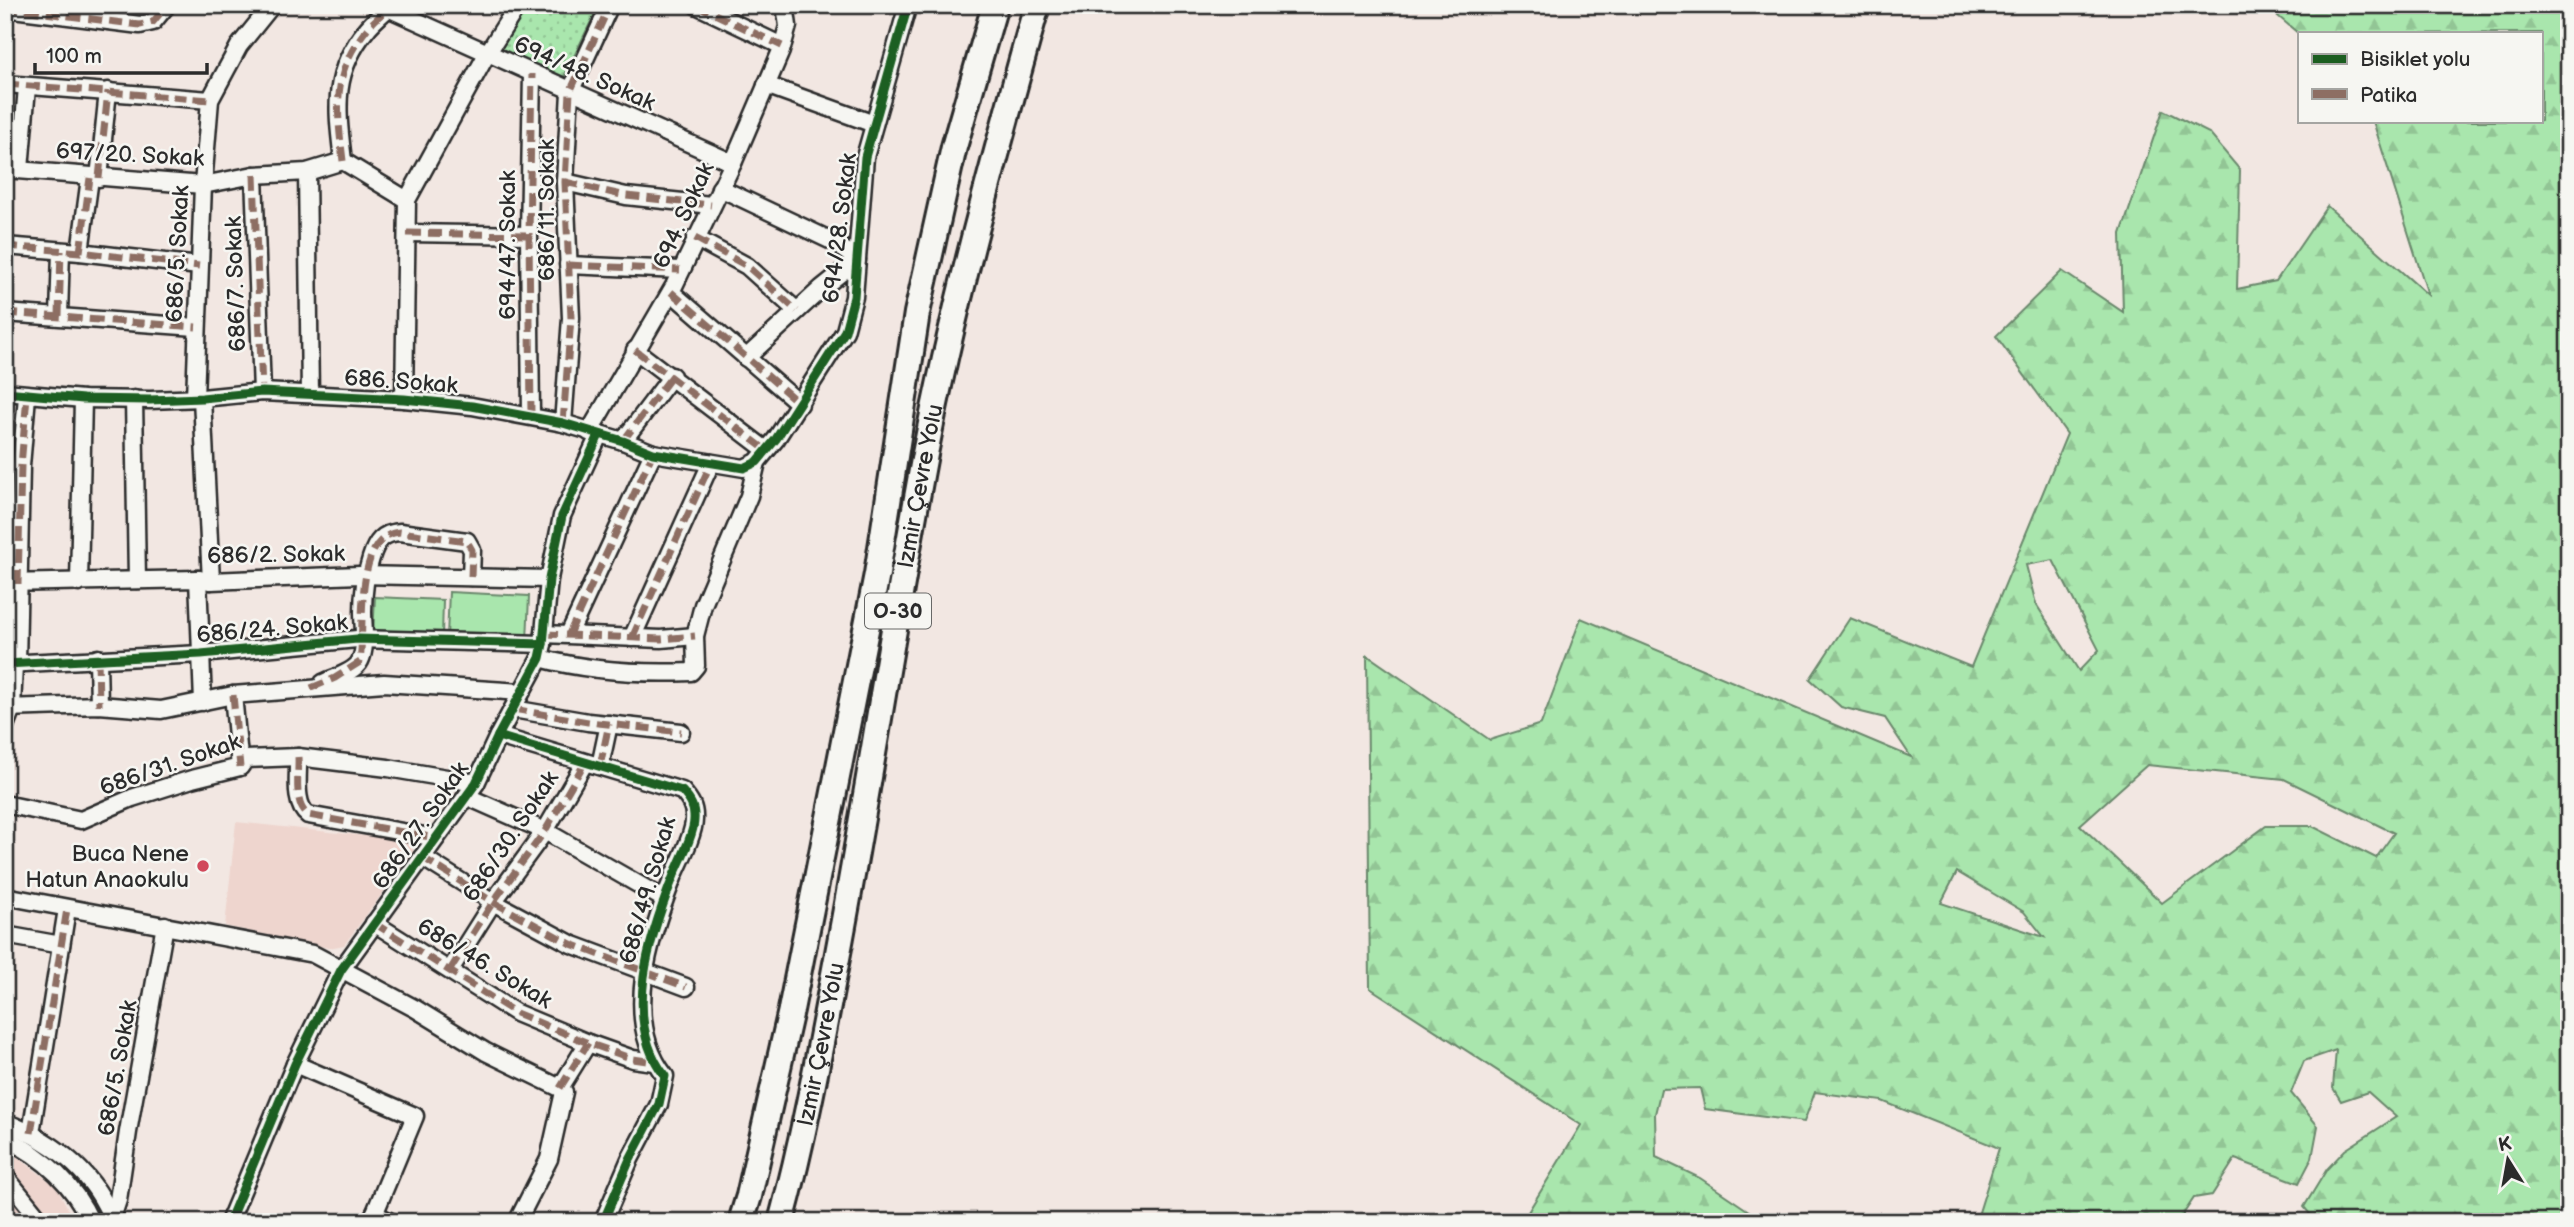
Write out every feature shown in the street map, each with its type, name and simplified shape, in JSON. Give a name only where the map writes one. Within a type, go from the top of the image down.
[{"type":"highway","name":"İzmir Çevre Yolu","points":[[741,1222],[790,1010],[877,574],[917,313],[954,147],[995,5]]},
{"type":"highway","name":"İzmir Çevre Yolu","points":[[781,1222],[816,1071],[866,800],[925,452],[960,291],[1037,5]]},
{"type":"street","points":[[5,8],[140,25],[153,22],[167,5]]},
{"type":"street","name":"686/5. Sokak","points":[[204,702],[201,654],[205,580],[196,327],[210,100],[239,46],[272,5]]},
{"type":"street","points":[[404,399],[407,200],[487,54],[518,5]]},
{"type":"street","name":"686/11. Sokak","points":[[563,423],[571,318],[565,182],[570,92],[610,5]]},
{"type":"street","points":[[696,5],[782,46]]},
{"type":"street","name":"694. Sokak","points":[[594,433],[635,350],[671,292],[733,163],[782,46],[788,26],[786,5]]},
{"type":"street","name":"694/28. Sokak","points":[[766,451],[800,404],[845,331],[854,297],[864,157],[908,5]]},
{"type":"street","points":[[387,6],[351,50],[343,69],[337,111],[343,161],[407,200]]},
{"type":"street","name":"694/48. Sokak","points":[[387,6],[570,92],[733,163]]},
{"type":"street","name":"694/47. Sokak","points":[[530,415],[532,74]]},
{"type":"street","points":[[5,85],[210,100]]},
{"type":"street","points":[[766,85],[874,124]]},
{"type":"street","points":[[13,169],[27,87]]},
{"type":"street","points":[[80,252],[108,91]]},
{"type":"street","name":"697/20. Sokak","points":[[13,169],[94,178],[203,185],[254,175],[307,172],[343,161]]},
{"type":"street","points":[[307,172],[310,394]]},
{"type":"street","name":"686/7. Sokak","points":[[254,175],[262,391]]},
{"type":"street","points":[[565,182],[626,196],[711,205]]},
{"type":"street","points":[[720,188],[834,242],[858,260],[746,358]]},
{"type":"street","points":[[407,233],[529,235]]},
{"type":"street","points":[[695,238],[747,266],[797,311]]},
{"type":"street","points":[[5,246],[199,265]]},
{"type":"street","points":[[58,316],[61,251]]},
{"type":"street","points":[[568,265],[680,270]]},
{"type":"street","points":[[671,292],[800,404]]},
{"type":"street","points":[[5,313],[196,327]]},
{"type":"street","points":[[635,350],[766,451],[703,605],[695,636],[696,666],[691,672],[564,665],[542,645],[569,634],[661,639],[695,636]]},
{"type":"street","points":[[623,441],[672,376]]},
{"type":"street","name":"686. Sokak","points":[[5,392],[27,396],[134,399],[199,398],[262,391],[404,399],[530,415],[623,441],[653,453],[744,468],[766,451]]},
{"type":"street","points":[[5,726],[12,664],[13,461],[27,396]]},
{"type":"street","points":[[79,583],[83,398]]},
{"type":"street","points":[[134,399],[137,580]]},
{"type":"street","name":"686/27. Sokak","points":[[229,1222],[295,1064],[341,970],[472,790],[521,692],[542,645],[549,579],[562,516],[594,433]]},
{"type":"street","points":[[569,634],[653,453]]},
{"type":"street","points":[[632,638],[711,463]]},
{"type":"street","points":[[311,688],[344,673],[360,662],[366,575],[375,544],[390,532],[467,541],[472,550],[471,577]]},
{"type":"street","name":"686/2. Sokak","points":[[11,584],[366,575],[549,579]]},
{"type":"street","name":"686/24. Sokak","points":[[12,664],[201,654],[363,639],[542,645]]},
{"type":"street","points":[[98,658],[99,705]]},
{"type":"street","points":[[9,708],[99,705],[161,710],[233,695],[384,683],[521,692]]},
{"type":"street","points":[[233,695],[240,767]]},
{"type":"street","points":[[513,709],[681,732]]},
{"type":"street","name":"686/30. Sokak","points":[[450,970],[493,902],[592,765],[609,724]]},
{"type":"street","name":"686/49. Sokak","points":[[498,736],[682,791],[691,801],[695,821],[664,899],[645,971],[642,1023],[654,1062],[665,1076],[659,1104],[625,1169],[603,1222]]},
{"type":"street","points":[[299,757],[299,802],[301,810],[308,815],[436,838]]},
{"type":"street","name":"686/31. Sokak","points":[[5,804],[81,820],[132,797],[240,767],[246,759],[299,757],[388,768],[472,790],[664,899]]},
{"type":"street","points":[[422,858],[493,902],[571,944],[687,987]]},
{"type":"street","points":[[5,896],[313,954],[416,1009],[486,1052],[560,1088],[564,1092],[549,1159],[517,1222]]},
{"type":"street","points":[[31,1133],[67,909]]},
{"type":"street","name":"686/46. Sokak","points":[[374,923],[516,1013],[587,1043],[634,1059],[654,1062]]},
{"type":"street","name":"686/5. Sokak","points":[[112,1220],[118,1200],[165,925]]},
{"type":"street","points":[[5,935],[61,945]]},
{"type":"street","points":[[560,1088],[587,1043]]},
{"type":"street","points":[[295,1064],[415,1115],[373,1218],[391,1222]]},
{"type":"street","points":[[5,1122],[31,1133],[65,1156],[91,1181],[112,1220]]},
{"type":"street","points":[[5,1138],[58,1171],[81,1200],[91,1222]]},
{"type":"street","points":[[5,1176],[42,1222]]},
{"type":"shaded area","points":[[236,822],[412,841],[413,852],[344,945],[329,948],[225,926]]},
{"type":"shaded area","points":[[5,1148],[56,1186],[75,1222],[5,1222]]},
{"type":"green space","points":[[527,5],[599,5],[563,79],[499,48]]},
{"type":"green space","points":[[2265,5],[2569,5],[2569,1222],[2311,1222],[2314,1219],[2304,1207],[2327,1169],[2345,1150],[2396,1117],[2368,1092],[2341,1101],[2333,1088],[2336,1050],[2304,1061],[2291,1093],[2318,1126],[2312,1158],[2299,1183],[2235,1159],[2212,1195],[2194,1198],[2184,1213],[2184,1220],[2248,1222],[1976,1222],[1999,1148],[1882,1101],[1815,1092],[1804,1122],[1705,1109],[1700,1088],[1661,1089],[1655,1114],[1656,1157],[1700,1178],[1765,1222],[1522,1222],[1581,1125],[1370,988],[1367,655],[1490,740],[1541,724],[1581,618],[1911,757],[1885,718],[1841,707],[1810,679],[1850,618],[1971,667],[2067,434],[1996,336],[2062,271],[2123,312],[2121,234],[2163,110],[2209,133],[2240,170],[2237,289],[2276,281],[2327,206],[2428,295],[2373,122],[2542,122],[2542,32],[2298,33]],"holes":[[[2053,560],[2099,650],[2079,671],[2036,604],[2026,565]],[[2147,765],[2284,779],[2394,833],[2376,858],[2312,826],[2266,826],[2162,903],[2080,825]],[[1957,872],[2024,912],[2044,937],[1941,903]]]},
{"type":"green space","points":[[449,592],[529,596],[527,641],[447,637]]},
{"type":"green space","points":[[375,597],[443,600],[442,637],[373,635]]},
{"type":"marked path","points":[[5,8],[140,25],[153,22],[167,5]]},
{"type":"marked path","points":[[343,161],[338,108],[342,76],[355,45],[390,5]]},
{"type":"marked path","points":[[563,423],[571,318],[565,182],[570,92],[610,5]]},
{"type":"marked path","points":[[696,5],[782,46]]},
{"type":"marked path","points":[[531,415],[529,235],[532,74]]},
{"type":"marked path","points":[[5,84],[210,100]]},
{"type":"marked path","points":[[99,178],[108,91]]},
{"type":"marked path","points":[[254,175],[262,392]]},
{"type":"marked path","points":[[80,252],[90,178]]},
{"type":"marked path","points":[[565,182],[626,196],[711,205]]},
{"type":"marked path","points":[[407,233],[529,235]]},
{"type":"marked path","points":[[695,238],[747,266],[797,311]]},
{"type":"marked path","points":[[5,246],[199,266]]},
{"type":"marked path","points":[[59,316],[61,251]]},
{"type":"marked path","points":[[568,265],[680,270]]},
{"type":"marked path","points":[[671,292],[800,404]]},
{"type":"marked path","points":[[5,313],[196,327]]},
{"type":"marked path","points":[[635,350],[766,450]]},
{"type":"marked path","points":[[623,441],[672,376]]},
{"type":"marked path","points":[[18,584],[21,466],[27,396]]},
{"type":"marked path","points":[[569,634],[653,453]]},
{"type":"marked path","points":[[632,638],[711,463]]},
{"type":"marked path","points":[[311,688],[335,678],[360,662],[364,585],[368,565],[375,549],[385,537],[400,532],[467,541],[472,550],[471,577]]},
{"type":"marked path","points":[[544,634],[661,639],[695,636]]},
{"type":"marked path","points":[[98,658],[99,705]]},
{"type":"marked path","points":[[233,695],[240,767]]},
{"type":"marked path","points":[[513,709],[588,722],[681,732]]},
{"type":"marked path","points":[[600,766],[609,724]]},
{"type":"marked path","points":[[298,757],[300,804],[308,815],[436,838]]},
{"type":"marked path","points":[[450,970],[493,902],[545,831],[584,764]]},
{"type":"marked path","points":[[422,857],[493,902],[571,944],[686,987]]},
{"type":"marked path","points":[[31,1133],[67,909]]},
{"type":"marked path","points":[[374,923],[516,1013],[633,1059],[654,1062]]},
{"type":"marked path","points":[[560,1088],[588,1043]]},
{"type":"cycle path","points":[[5,392],[83,399],[202,398],[262,392],[404,399],[472,406],[563,423],[653,453],[744,468],[757,462],[776,439],[845,331],[854,297],[865,157],[908,5]]},
{"type":"cycle path","points":[[229,1222],[295,1064],[341,970],[476,783],[540,658],[549,579],[562,516],[599,435]]},
{"type":"cycle path","points":[[5,664],[201,654],[357,639],[543,644]]},
{"type":"cycle path","points":[[498,736],[682,791],[694,811],[692,833],[656,924],[644,977],[644,1029],[652,1054],[665,1076],[659,1104],[630,1159],[603,1222]]},
{"type":"place","name":"Buca Nene Hatun Anaokulu","points":[[203,866]]}]
